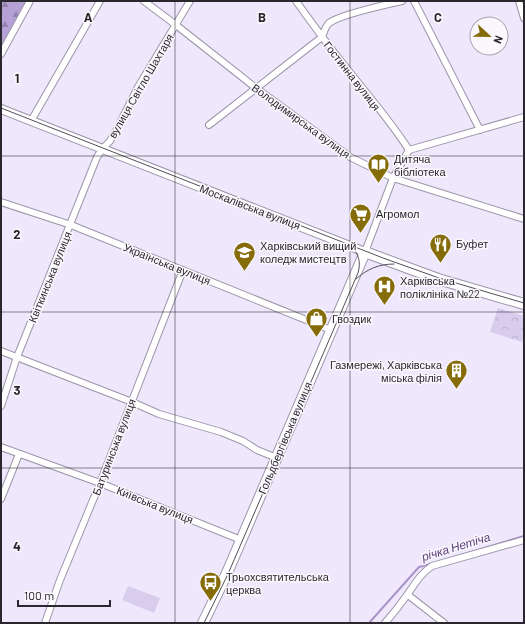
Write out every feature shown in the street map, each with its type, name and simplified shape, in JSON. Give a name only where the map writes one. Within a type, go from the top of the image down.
[{"type":"main road","name":"Москалівська вулиця","points":[[365,252],[438,279],[524,304]]},
{"type":"main road","name":"Гольдбергівська вулиця","points":[[203,623],[241,540],[365,252]]},
{"type":"street","points":[[1,54],[30,1]]},
{"type":"street","points":[[31,121],[100,1]]},
{"type":"street","name":"Володимирська вулиця","points":[[144,1],[176,24],[256,88],[350,157],[393,178],[524,219]]},
{"type":"street","name":"вулиця Світло Шахтаря","points":[[102,149],[113,135],[138,87],[190,1]]},
{"type":"street","name":"Гостинна вулиця","points":[[296,1],[322,37],[398,132],[409,150]]},
{"type":"street","points":[[209,125],[322,37],[325,28],[330,23],[340,18],[402,1]]},
{"type":"street","points":[[414,1],[480,130]]},
{"type":"street","points":[[519,1],[524,18]]},
{"type":"street","name":"Москалівська вулиця","points":[[1,109],[365,252]]},
{"type":"street","points":[[365,252],[393,178],[409,150],[524,117]]},
{"type":"street","name":"Квіткинська вулиця","points":[[1,406],[17,358],[97,157],[102,149]]},
{"type":"street","name":"Українська вулиця","points":[[1,202],[70,225],[331,330]]},
{"type":"street","name":"Батуринська вулиця","points":[[45,623],[60,580],[100,483],[183,270]]},
{"type":"street","points":[[1,351],[159,414],[221,432],[243,441],[256,450],[276,458]]},
{"type":"street","name":"Київська вулиця","points":[[1,447],[100,483],[241,540]]},
{"type":"street","points":[[1,499],[19,454]]},
{"type":"street","points":[[385,623],[408,595],[418,578],[432,566],[524,540]]},
{"type":"street","points":[[408,595],[444,623]]},
{"type":"green space","points":[[1,1],[30,1],[1,50]]},
{"type":"green space","points":[[498,308],[524,316],[524,337],[522,342],[490,332]]},
{"type":"green space","points":[[128,586],[160,598],[154,613],[122,600]]},
{"type":"waterway","name":"річка Нетіча","points":[[458,556],[524,536]]},
{"type":"waterway","name":"річка Нетіча","points":[[369,623],[419,567],[431,564]]},
{"type":"tram line","points":[[1,108],[383,258],[439,278],[524,303]]},
{"type":"tram line","points":[[204,623],[228,574],[358,273],[359,258],[351,246]]},
{"type":"tram line","points":[[356,279],[364,272],[374,268],[394,264]]},
{"type":"place","name":"Дитяча бібліотека","points":[[379,184]]},
{"type":"place","name":"Агромол","points":[[360,234]]},
{"type":"place","name":"Буфет","points":[[440,264]]},
{"type":"place","name":"Харківський вищий коледж мистецтв","points":[[244,272]]},
{"type":"place","name":"Харківська поліклініка №22","points":[[385,306]]},
{"type":"place","name":"Гвоздик","points":[[316,338]]},
{"type":"place","name":"Газмережі, Харківська міська філія","points":[[457,390]]},
{"type":"place","name":"Трьохсвятительська церква","points":[[211,602]]}]
